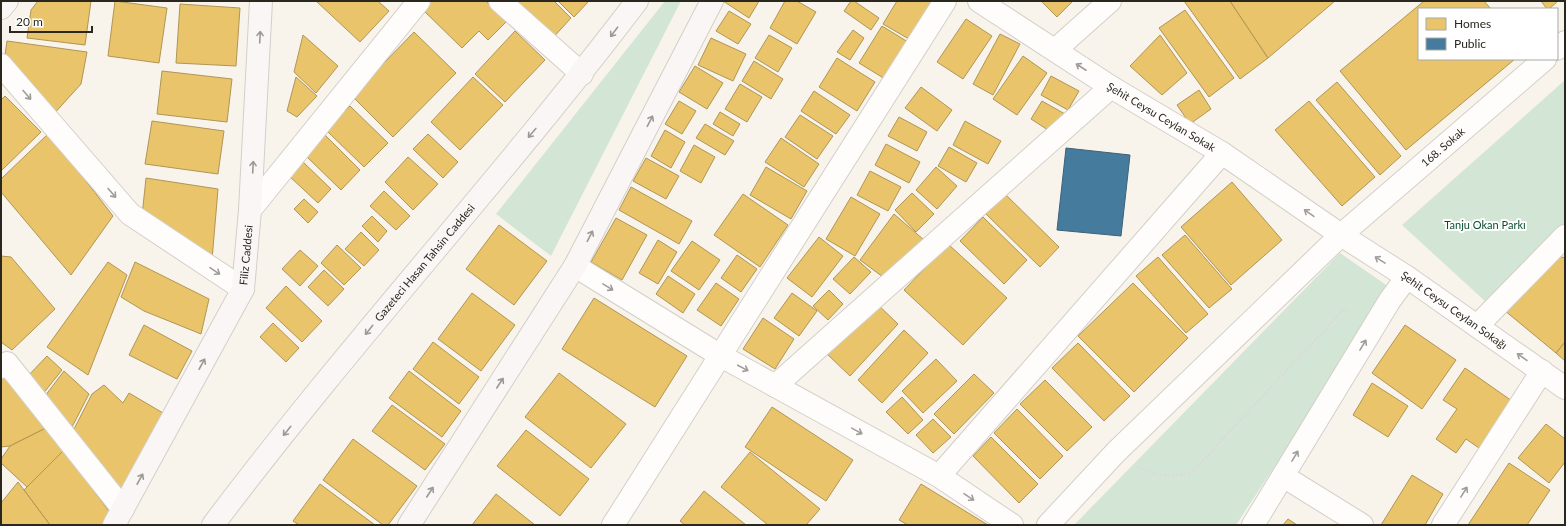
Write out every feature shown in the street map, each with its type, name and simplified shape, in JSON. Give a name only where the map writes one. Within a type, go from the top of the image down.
[{"type":"main road","points":[[1,8],[7,1]]},
{"type":"main road","name":"Filiz Caddesi","points":[[119,517],[243,290],[250,210],[261,1]]},
{"type":"main road","name":"Gazeteci Hasan Tahsin Caddesi","points":[[213,525],[247,480],[390,304],[582,74],[637,1]]},
{"type":"main road","points":[[409,525],[575,266],[712,1]]},
{"type":"street","points":[[250,210],[419,1]]},
{"type":"street","points":[[500,1],[582,74]]},
{"type":"street","points":[[613,525],[946,1]]},
{"type":"street","name":"Şehit Ceysu Ceylan Sokak","points":[[979,1],[1111,87],[1222,153],[1341,235]]},
{"type":"street","points":[[1055,50],[1110,1]]},
{"type":"street","name":"168. Sokak","points":[[1048,525],[1116,452],[1341,235],[1544,60]]},
{"type":"street","points":[[1,65],[130,214],[243,290]]},
{"type":"street","points":[[775,386],[1111,87]]},
{"type":"street","points":[[939,476],[1222,153]]},
{"type":"street","name":"Şehit Ceysu Ceylan Sokağı","points":[[1341,235],[1407,277],[1565,388]]},
{"type":"street","points":[[1477,326],[1565,236]]},
{"type":"street","points":[[575,266],[721,356],[939,476],[1012,525]]},
{"type":"street","points":[[1252,525],[1373,328],[1407,277]]},
{"type":"street","points":[[1,367],[7,362],[119,517]]},
{"type":"street","points":[[1443,525],[1542,371]]},
{"type":"street","points":[[1283,476],[1362,525]]},
{"type":"path","points":[[1116,452],[1149,473],[1167,477],[1191,473],[1344,309],[1373,328]]},
{"type":"green space","points":[[665,1],[681,1],[551,256],[496,214]]},
{"type":"green space","name":"Tanju Okan Parkı","points":[[1565,80],[1565,223],[1487,303],[1402,225]]},
{"type":"green space","points":[[1340,253],[1392,289],[1236,525],[1074,525]]},
{"type":"building: Homes","points":[[38,1],[91,1],[85,45],[27,38],[31,10]]},
{"type":"building: Homes","points":[[115,1],[167,8],[159,63],[108,56]]},
{"type":"building: Homes","points":[[316,1],[378,1],[389,11],[360,42]]},
{"type":"building: Homes","points":[[428,1],[486,1],[506,22],[488,40],[479,31],[462,48],[421,8]]},
{"type":"building: Homes","points":[[509,1],[554,1],[571,18],[550,41]]},
{"type":"building: Homes","points":[[558,1],[589,1],[574,17]]},
{"type":"building: Homes","points":[[723,1],[759,1],[749,18]]},
{"type":"building: Homes","points":[[785,1],[797,1],[816,12],[797,44],[770,28]]},
{"type":"building: Homes","points":[[851,1],[854,1],[879,18],[871,30],[844,11]]},
{"type":"building: Homes","points":[[897,1],[935,1],[914,42],[883,24]]},
{"type":"building: Homes","points":[[1041,1],[1073,1],[1057,17]]},
{"type":"building: Homes","points":[[1184,1],[1230,1],[1268,58],[1240,79]]},
{"type":"building: Homes","points":[[1230,1],[1335,1],[1268,58]]},
{"type":"building: Homes","points":[[1424,1],[1484,1],[1490,8],[1418,8],[1418,60],[1514,60],[1406,150],[1340,71]]},
{"type":"building: Homes","points":[[1541,1],[1558,1],[1550,8],[1546,8]]},
{"type":"building: Homes","points":[[180,4],[240,8],[236,66],[176,63]]},
{"type":"building: Homes","points":[[1185,10],[1234,78],[1209,97],[1159,28]]},
{"type":"building: Homes","points":[[729,11],[751,24],[738,44],[716,31]]},
{"type":"building: Homes","points":[[966,19],[992,36],[963,79],[937,62]]},
{"type":"building: Homes","points":[[882,26],[908,42],[885,79],[859,63]]},
{"type":"building: Homes","points":[[853,30],[864,38],[850,60],[837,52]]},
{"type":"building: Homes","points":[[515,31],[545,60],[505,102],[475,74]]},
{"type":"building: Homes","points":[[414,32],[456,73],[393,137],[352,96]]},
{"type":"building: Homes","points":[[1000,34],[1020,44],[993,95],[973,84]]},
{"type":"building: Homes","points":[[303,35],[338,66],[316,93],[294,72]]},
{"type":"building: Homes","points":[[769,35],[792,48],[778,72],[755,58]]},
{"type":"building: Homes","points":[[1160,35],[1187,73],[1162,95],[1130,66]]},
{"type":"building: Homes","points":[[711,38],[746,54],[733,81],[698,65]]},
{"type":"building: Homes","points":[[7,41],[87,52],[81,84],[52,116],[4,62]]},
{"type":"building: Homes","points":[[1023,56],[1047,73],[1017,115],[993,99]]},
{"type":"building: Homes","points":[[837,58],[875,82],[857,111],[819,87]]},
{"type":"building: Homes","points":[[754,61],[783,79],[771,99],[742,81]]},
{"type":"building: Homes","points":[[695,66],[723,83],[707,109],[679,92]]},
{"type":"building: Homes","points":[[162,71],[232,79],[227,122],[157,114]]},
{"type":"building: Homes","points":[[1051,76],[1079,91],[1068,110],[1041,95]]},
{"type":"building: Homes","points":[[296,77],[317,96],[297,117],[287,111]]},
{"type":"building: Homes","points":[[473,77],[503,105],[460,150],[431,122]]},
{"type":"building: Homes","points":[[1337,82],[1401,156],[1380,175],[1316,100]]},
{"type":"building: Homes","points":[[740,84],[762,97],[747,122],[725,109]]},
{"type":"building: Homes","points":[[921,87],[952,110],[937,131],[905,108]]},
{"type":"building: Homes","points":[[1199,90],[1211,109],[1190,124],[1177,105]]},
{"type":"building: Homes","points":[[814,91],[850,115],[836,134],[801,111]]},
{"type":"building: Homes","points":[[5,96],[41,132],[1,171],[1,100]]},
{"type":"building: Homes","points":[[679,101],[696,111],[682,134],[665,124]]},
{"type":"building: Homes","points":[[1042,101],[1065,114],[1048,130],[1031,119]]},
{"type":"building: Homes","points":[[1309,101],[1375,177],[1342,206],[1275,130]]},
{"type":"building: Homes","points":[[350,106],[388,143],[364,167],[326,130]]},
{"type":"building: Homes","points":[[720,112],[740,124],[733,136],[713,124]]},
{"type":"building: Homes","points":[[800,115],[833,136],[817,159],[785,137]]},
{"type":"building: Homes","points":[[899,117],[927,132],[917,151],[888,136]]},
{"type":"building: Homes","points":[[152,121],[224,131],[218,174],[145,164]]},
{"type":"building: Homes","points":[[965,121],[1001,141],[988,164],[953,145]]},
{"type":"building: Homes","points":[[705,124],[734,141],[725,155],[696,138]]},
{"type":"building: Homes","points":[[665,130],[685,142],[671,168],[651,156]]},
{"type":"building: Homes","points":[[49,133],[113,216],[71,275],[1,192],[1,179]]},
{"type":"building: Homes","points":[[428,134],[458,162],[443,178],[413,149]]},
{"type":"building: Homes","points":[[325,135],[360,170],[341,190],[305,155]]},
{"type":"building: Homes","points":[[781,138],[819,164],[804,187],[765,162]]},
{"type":"building: Homes","points":[[886,144],[920,162],[909,183],[875,165]]},
{"type":"building: Homes","points":[[694,145],[715,157],[701,183],[680,171]]},
{"type":"building: Homes","points":[[949,147],[977,163],[966,182],[938,166]]},
{"type":"building: Homes","points":[[408,157],[438,184],[413,210],[385,182]]},
{"type":"building: Homes","points":[[646,158],[679,176],[666,199],[633,181]]},
{"type":"building: Homes","points":[[302,161],[331,189],[318,203],[288,175]]},
{"type":"building: Homes","points":[[766,167],[807,191],[791,219],[750,195]]},
{"type":"building: Homes","points":[[936,167],[957,186],[937,209],[916,190]]},
{"type":"building: Homes","points":[[870,171],[901,187],[888,211],[857,195]]},
{"type":"building: Homes","points":[[146,178],[218,189],[212,260],[142,216]]},
{"type":"building: Homes","points":[[1232,182],[1282,240],[1231,285],[1181,227]]},
{"type":"building: Homes","points":[[631,187],[692,221],[679,244],[619,210]]},
{"type":"building: Homes","points":[[384,191],[410,216],[396,230],[370,206]]},
{"type":"building: Homes","points":[[912,193],[934,214],[916,232],[895,210]]},
{"type":"building: Homes","points":[[1004,193],[1059,247],[1040,267],[985,213]]},
{"type":"building: Homes","points":[[743,194],[788,225],[760,267],[714,235]]},
{"type":"building: Homes","points":[[851,197],[880,214],[855,256],[826,239]]},
{"type":"building: Homes","points":[[304,199],[318,212],[308,223],[294,209]]},
{"type":"building: Homes","points":[[894,214],[924,240],[883,277],[860,260]]},
{"type":"building: Homes","points":[[372,216],[387,231],[378,242],[362,226]]},
{"type":"building: Homes","points":[[983,217],[1027,260],[1004,284],[960,241]]},
{"type":"building: Homes","points":[[616,218],[647,235],[622,280],[591,262]]},
{"type":"building: Homes","points":[[499,225],[547,261],[514,305],[466,269]]},
{"type":"building: Homes","points":[[361,232],[379,250],[364,266],[345,249]]},
{"type":"building: Homes","points":[[1185,235],[1232,289],[1209,308],[1162,255]]},
{"type":"building: Homes","points":[[819,237],[843,256],[812,297],[787,278]]},
{"type":"building: Homes","points":[[658,240],[677,252],[658,284],[639,273]]},
{"type":"building: Homes","points":[[692,241],[720,260],[699,290],[671,271]]},
{"type":"building: Homes","points":[[948,244],[1007,298],[963,345],[904,290]]},
{"type":"building: Homes","points":[[337,245],[361,268],[344,285],[321,263]]},
{"type":"building: Homes","points":[[300,250],[318,266],[300,286],[282,269]]},
{"type":"building: Homes","points":[[737,255],[757,269],[741,292],[721,278]]},
{"type":"building: Homes","points":[[1,256],[11,257],[55,309],[12,350],[1,342]]},
{"type":"building: Homes","points":[[1559,256],[1565,258],[1565,342],[1556,353],[1504,310]]},
{"type":"building: Homes","points":[[854,257],[871,272],[850,294],[833,279]]},
{"type":"building: Homes","points":[[1158,257],[1208,314],[1186,333],[1136,276]]},
{"type":"building: Homes","points":[[108,262],[127,275],[88,375],[47,347]]},
{"type":"building: Homes","points":[[135,262],[209,299],[201,334],[144,311],[121,297]]},
{"type":"building: Homes","points":[[324,270],[344,289],[328,306],[308,287]]},
{"type":"building: Homes","points":[[668,276],[695,294],[683,313],[656,294]]},
{"type":"building: Homes","points":[[716,283],[739,299],[721,326],[697,310]]},
{"type":"building: Homes","points":[[1133,283],[1188,338],[1134,392],[1078,336]]},
{"type":"building: Homes","points":[[286,286],[322,321],[302,342],[266,308]]},
{"type":"building: Homes","points":[[829,290],[843,304],[828,320],[813,306]]},
{"type":"building: Homes","points":[[472,293],[515,325],[481,371],[438,339]]},
{"type":"building: Homes","points":[[792,293],[817,311],[799,336],[774,318]]},
{"type":"building: Homes","points":[[594,298],[687,356],[655,407],[562,349]]},
{"type":"building: Homes","points":[[874,301],[898,324],[850,376],[825,352]]},
{"type":"building: Homes","points":[[763,318],[794,339],[775,369],[743,349]]},
{"type":"building: Homes","points":[[273,323],[299,348],[286,362],[260,337]]},
{"type":"building: Homes","points":[[144,325],[192,351],[177,379],[129,355]]},
{"type":"building: Homes","points":[[1405,325],[1456,360],[1422,409],[1372,373]]},
{"type":"building: Homes","points":[[904,330],[928,353],[882,403],[858,380]]},
{"type":"building: Homes","points":[[433,342],[479,377],[459,404],[413,369]]},
{"type":"building: Homes","points":[[1565,342],[1565,361],[1556,353]]},
{"type":"building: Homes","points":[[1078,343],[1130,396],[1104,421],[1052,368]]},
{"type":"building: Homes","points":[[47,356],[62,370],[42,395],[27,377]]},
{"type":"building: Homes","points":[[936,359],[957,381],[923,413],[902,391]]},
{"type":"building: Homes","points":[[1465,368],[1512,401],[1479,448],[1466,439],[1456,453],[1436,439],[1457,409],[1443,400]]},
{"type":"building: Homes","points":[[7,370],[48,427],[10,446],[1,447],[1,375]]},
{"type":"building: Homes","points":[[64,371],[89,394],[71,429],[45,396]]},
{"type":"building: Homes","points":[[409,371],[461,411],[442,437],[389,398]]},
{"type":"building: Homes","points":[[559,373],[626,424],[591,468],[525,417]]},
{"type":"building: Homes","points":[[974,374],[994,393],[954,434],[934,414]]},
{"type":"building: Homes","points":[[1045,380],[1092,427],[1067,451],[1020,404]]},
{"type":"building: Homes","points":[[1372,383],[1408,406],[1388,437],[1353,415]]},
{"type":"building: Homes","points":[[104,385],[123,403],[129,393],[163,413],[122,492],[74,429],[92,394]]},
{"type":"building: Homes","points":[[902,397],[923,420],[908,434],[886,412]]},
{"type":"building: Homes","points":[[392,405],[445,444],[425,470],[372,431]]},
{"type":"building: Homes","points":[[772,407],[853,460],[826,501],[745,447]]},
{"type":"building: Homes","points":[[1017,409],[1063,456],[1040,479],[994,433]]},
{"type":"building: Homes","points":[[933,419],[951,437],[933,453],[916,435]]},
{"type":"building: Homes","points":[[1546,424],[1565,439],[1565,462],[1549,483],[1518,458]]},
{"type":"building: Homes","points":[[48,427],[64,450],[27,487],[1,463],[1,459],[10,446]]},
{"type":"building: Homes","points":[[526,430],[589,479],[560,516],[497,466]]},
{"type":"building: Homes","points":[[991,437],[1038,484],[1019,503],[973,456]]},
{"type":"building: Homes","points":[[353,439],[417,486],[388,525],[383,525],[323,480]]},
{"type":"building: Homes","points":[[64,450],[111,514],[103,525],[50,525],[24,490]]},
{"type":"building: Homes","points":[[750,452],[820,509],[806,525],[768,525],[721,487]]},
{"type":"building: Homes","points":[[1509,463],[1550,490],[1527,525],[1468,525]]},
{"type":"building: Homes","points":[[1412,475],[1443,494],[1425,525],[1381,525]]},
{"type":"building: Homes","points":[[18,482],[50,525],[1,525],[1,503]]},
{"type":"building: Homes","points":[[320,484],[375,525],[299,525],[293,521]]},
{"type":"building: Homes","points":[[921,484],[988,525],[908,525],[899,520]]},
{"type":"building: Homes","points":[[704,491],[746,525],[685,525],[680,521]]},
{"type":"building: Homes","points":[[496,494],[535,525],[472,525]]},
{"type":"building: Homes","points":[[1288,519],[1297,525],[1283,525]]},
{"type":"building: Public","points":[[1066,148],[1130,155],[1121,236],[1057,230]]}]
